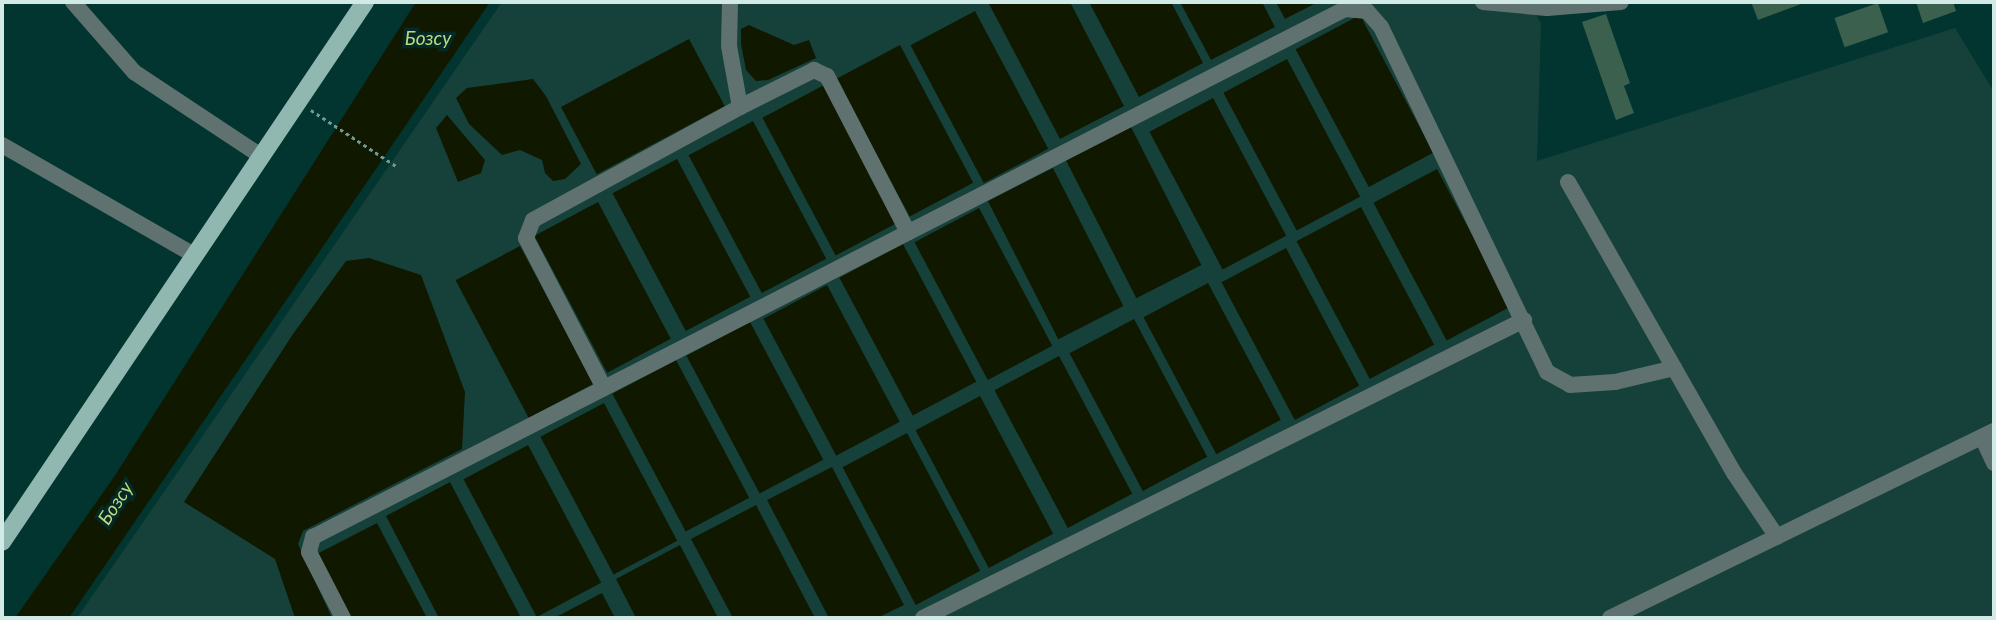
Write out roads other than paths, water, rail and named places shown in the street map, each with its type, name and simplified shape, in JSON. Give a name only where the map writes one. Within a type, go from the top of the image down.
[{"type":"main road","points":[[2,542],[365,2]]},
{"type":"street","points":[[73,2],[134,72],[261,156]]},
{"type":"street","points":[[730,2],[729,46],[740,107]]},
{"type":"street","points":[[1483,2],[1547,8],[1621,2]]},
{"type":"street","points":[[343,618],[309,552],[313,537],[1345,9],[1367,11],[1381,27],[1547,372],[1570,384],[1615,382],[1674,368]]},
{"type":"street","points":[[604,388],[526,238],[533,220],[740,107],[814,70],[827,75],[908,232]]},
{"type":"street","points":[[2,145],[194,254]]},
{"type":"street","points":[[1568,182],[1674,368],[1777,537]]},
{"type":"street","points":[[923,618],[1524,320]]},
{"type":"street","points":[[1610,618],[1988,434],[1994,463]]},
{"type":"water","name":"Бозсу","points":[[416,2],[490,2],[69,618],[15,618],[114,477]]},
{"type":"water","points":[[988,2],[1070,2],[1124,106],[1060,139]]},
{"type":"water","points":[[1089,2],[1171,2],[1203,63],[1139,97]]},
{"type":"water","points":[[1180,2],[1262,2],[1275,27],[1211,60]]},
{"type":"water","points":[[1276,2],[1318,2],[1285,19]]},
{"type":"water","points":[[975,11],[1048,149],[984,183],[911,45]]},
{"type":"water","points":[[1360,15],[1433,153],[1369,187],[1296,49]]},
{"type":"water","points":[[749,25],[794,45],[809,40],[816,58],[768,80],[756,81],[746,70],[741,44],[741,29]]},
{"type":"water","points":[[689,39],[725,106],[597,174],[561,107]]},
{"type":"water","points":[[900,45],[973,183],[910,217],[836,79]]},
{"type":"water","points":[[1287,59],[1360,197],[1297,231],[1223,93]]},
{"type":"water","points":[[533,79],[546,96],[581,164],[565,179],[553,181],[545,173],[542,160],[520,150],[502,155],[469,124],[456,98],[467,88]]},
{"type":"water","points":[[826,84],[899,222],[836,256],[762,118]]},
{"type":"water","points":[[1213,98],[1286,236],[1223,270],[1149,132]]},
{"type":"water","points":[[447,115],[485,160],[481,173],[458,182],[436,128]]},
{"type":"water","points":[[753,121],[826,259],[762,293],[689,155]]},
{"type":"water","points":[[1131,127],[1201,265],[1136,298],[1066,160]]},
{"type":"water","points":[[677,159],[750,297],[686,331],[613,193]]},
{"type":"water","points":[[1053,168],[1123,306],[1058,339],[988,201]]},
{"type":"water","points":[[1437,169],[1510,307],[1447,341],[1373,203]]},
{"type":"water","points":[[598,202],[671,339],[607,373],[534,236]]},
{"type":"water","points":[[1361,207],[1434,345],[1370,379],[1297,241]]},
{"type":"water","points":[[979,208],[1052,346],[988,380],[915,242]]},
{"type":"water","points":[[903,244],[976,382],[913,416],[839,278]]},
{"type":"water","points":[[520,246],[593,384],[529,418],[456,280]]},
{"type":"water","points":[[1286,248],[1359,386],[1295,420],[1222,282]]},
{"type":"water","points":[[369,258],[421,275],[465,392],[462,449],[303,531],[298,544],[332,618],[295,618],[275,559],[184,502],[293,334],[346,261]]},
{"type":"water","points":[[1208,283],[1281,420],[1216,454],[1144,317]]},
{"type":"water","points":[[827,285],[900,422],[836,456],[763,319]]},
{"type":"water","points":[[1134,319],[1207,457],[1143,491],[1070,353]]},
{"type":"water","points":[[750,322],[823,460],[760,494],[686,356]]},
{"type":"water","points":[[1059,356],[1132,494],[1068,528],[995,390]]},
{"type":"water","points":[[676,360],[749,498],[686,532],[612,394]]},
{"type":"water","points":[[980,396],[1053,534],[989,568],[916,430]]},
{"type":"water","points":[[604,403],[677,541],[614,575],[540,437]]},
{"type":"water","points":[[907,433],[980,571],[916,605],[843,467]]},
{"type":"water","points":[[528,445],[601,583],[537,617],[464,479]]},
{"type":"water","points":[[832,467],[904,605],[877,618],[829,618],[767,500]]},
{"type":"water","points":[[450,482],[521,618],[439,618],[386,516]]},
{"type":"water","points":[[756,505],[815,618],[733,618],[691,539]]},
{"type":"water","points":[[377,523],[427,618],[345,618],[313,556]]},
{"type":"water","points":[[680,545],[718,618],[636,618],[616,579]]},
{"type":"water","points":[[602,593],[615,618],[554,618]]}]
